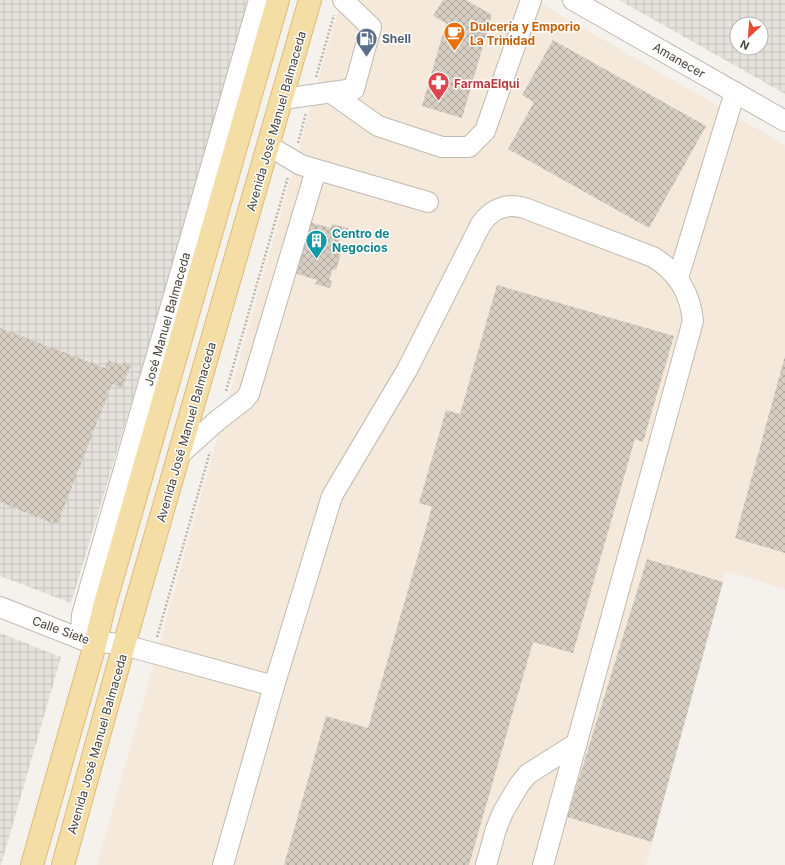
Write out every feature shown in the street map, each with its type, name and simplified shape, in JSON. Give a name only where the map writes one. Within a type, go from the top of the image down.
[{"type":"main road","points":[[32,865],[89,640],[108,591],[278,0]]},
{"type":"main road","name":"Avenida José Manuel Balmaceda","points":[[63,865],[124,646],[283,99],[310,0]]},
{"type":"street","name":"José Manuel Balmaceda","points":[[89,640],[82,615],[259,0]]},
{"type":"street","points":[[330,92],[378,126],[442,147],[469,147],[485,131],[531,0]]},
{"type":"street","name":"Amanecer","points":[[573,0],[785,120]]},
{"type":"street","points":[[283,99],[354,89],[371,27],[338,7]]},
{"type":"street","points":[[678,278],[735,92]]},
{"type":"street","points":[[269,146],[301,165],[428,202]]},
{"type":"street","points":[[180,454],[218,420],[244,400],[249,394],[254,382],[289,257],[316,170]]},
{"type":"street","points":[[223,865],[274,686],[332,496],[407,370],[486,217],[499,208],[506,206],[520,206],[653,257],[663,263],[678,278],[689,298],[693,321],[543,865]]},
{"type":"street","name":"Calle Siete","points":[[0,607],[89,640],[124,646],[274,686]]},
{"type":"street","points":[[486,865],[496,829],[503,812],[519,784],[528,774],[577,743]]},
{"type":"path","points":[[218,420],[310,96],[338,7]]},
{"type":"path","points":[[152,653],[211,449]]},
{"type":"shaded area","points":[[0,0],[253,0],[71,603],[0,576]]},
{"type":"shaded area","points":[[341,0],[535,0],[785,145],[785,589],[726,571],[646,865],[97,865]]},
{"type":"shaded area","points":[[619,0],[785,0],[785,94]]},
{"type":"shaded area","points":[[0,633],[61,657],[1,865],[0,865]]},
{"type":"building","points":[[443,0],[466,0],[492,15],[462,118],[422,106],[446,23],[433,16]]},
{"type":"building","points":[[553,40],[706,126],[649,228],[508,149],[534,102],[522,95]]},
{"type":"building","name":"Centro de Negocios","points":[[305,221],[331,228],[332,224],[348,228],[346,234],[342,233],[337,249],[342,250],[336,270],[333,269],[329,280],[332,280],[330,288],[315,284],[317,280],[291,272]]},
{"type":"building","points":[[497,285],[674,336],[643,442],[635,439],[573,653],[533,642],[469,865],[284,865],[326,716],[368,728],[432,507],[419,503],[446,410],[460,414]]},
{"type":"building","points":[[0,328],[105,368],[108,360],[123,366],[124,362],[131,364],[122,388],[112,384],[57,525],[0,502]]},
{"type":"building","points":[[785,356],[785,553],[735,538]]},
{"type":"building","points":[[647,559],[723,582],[652,842],[567,817]]},
{"type":"place","name":"Dulcería y Emporio La Trinidad","points":[[454,52]]},
{"type":"place","name":"Shell","points":[[366,58]]},
{"type":"place","name":"FarmaElqui","points":[[439,102]]},
{"type":"place","name":"Centro de Negocios","points":[[317,260]]}]
